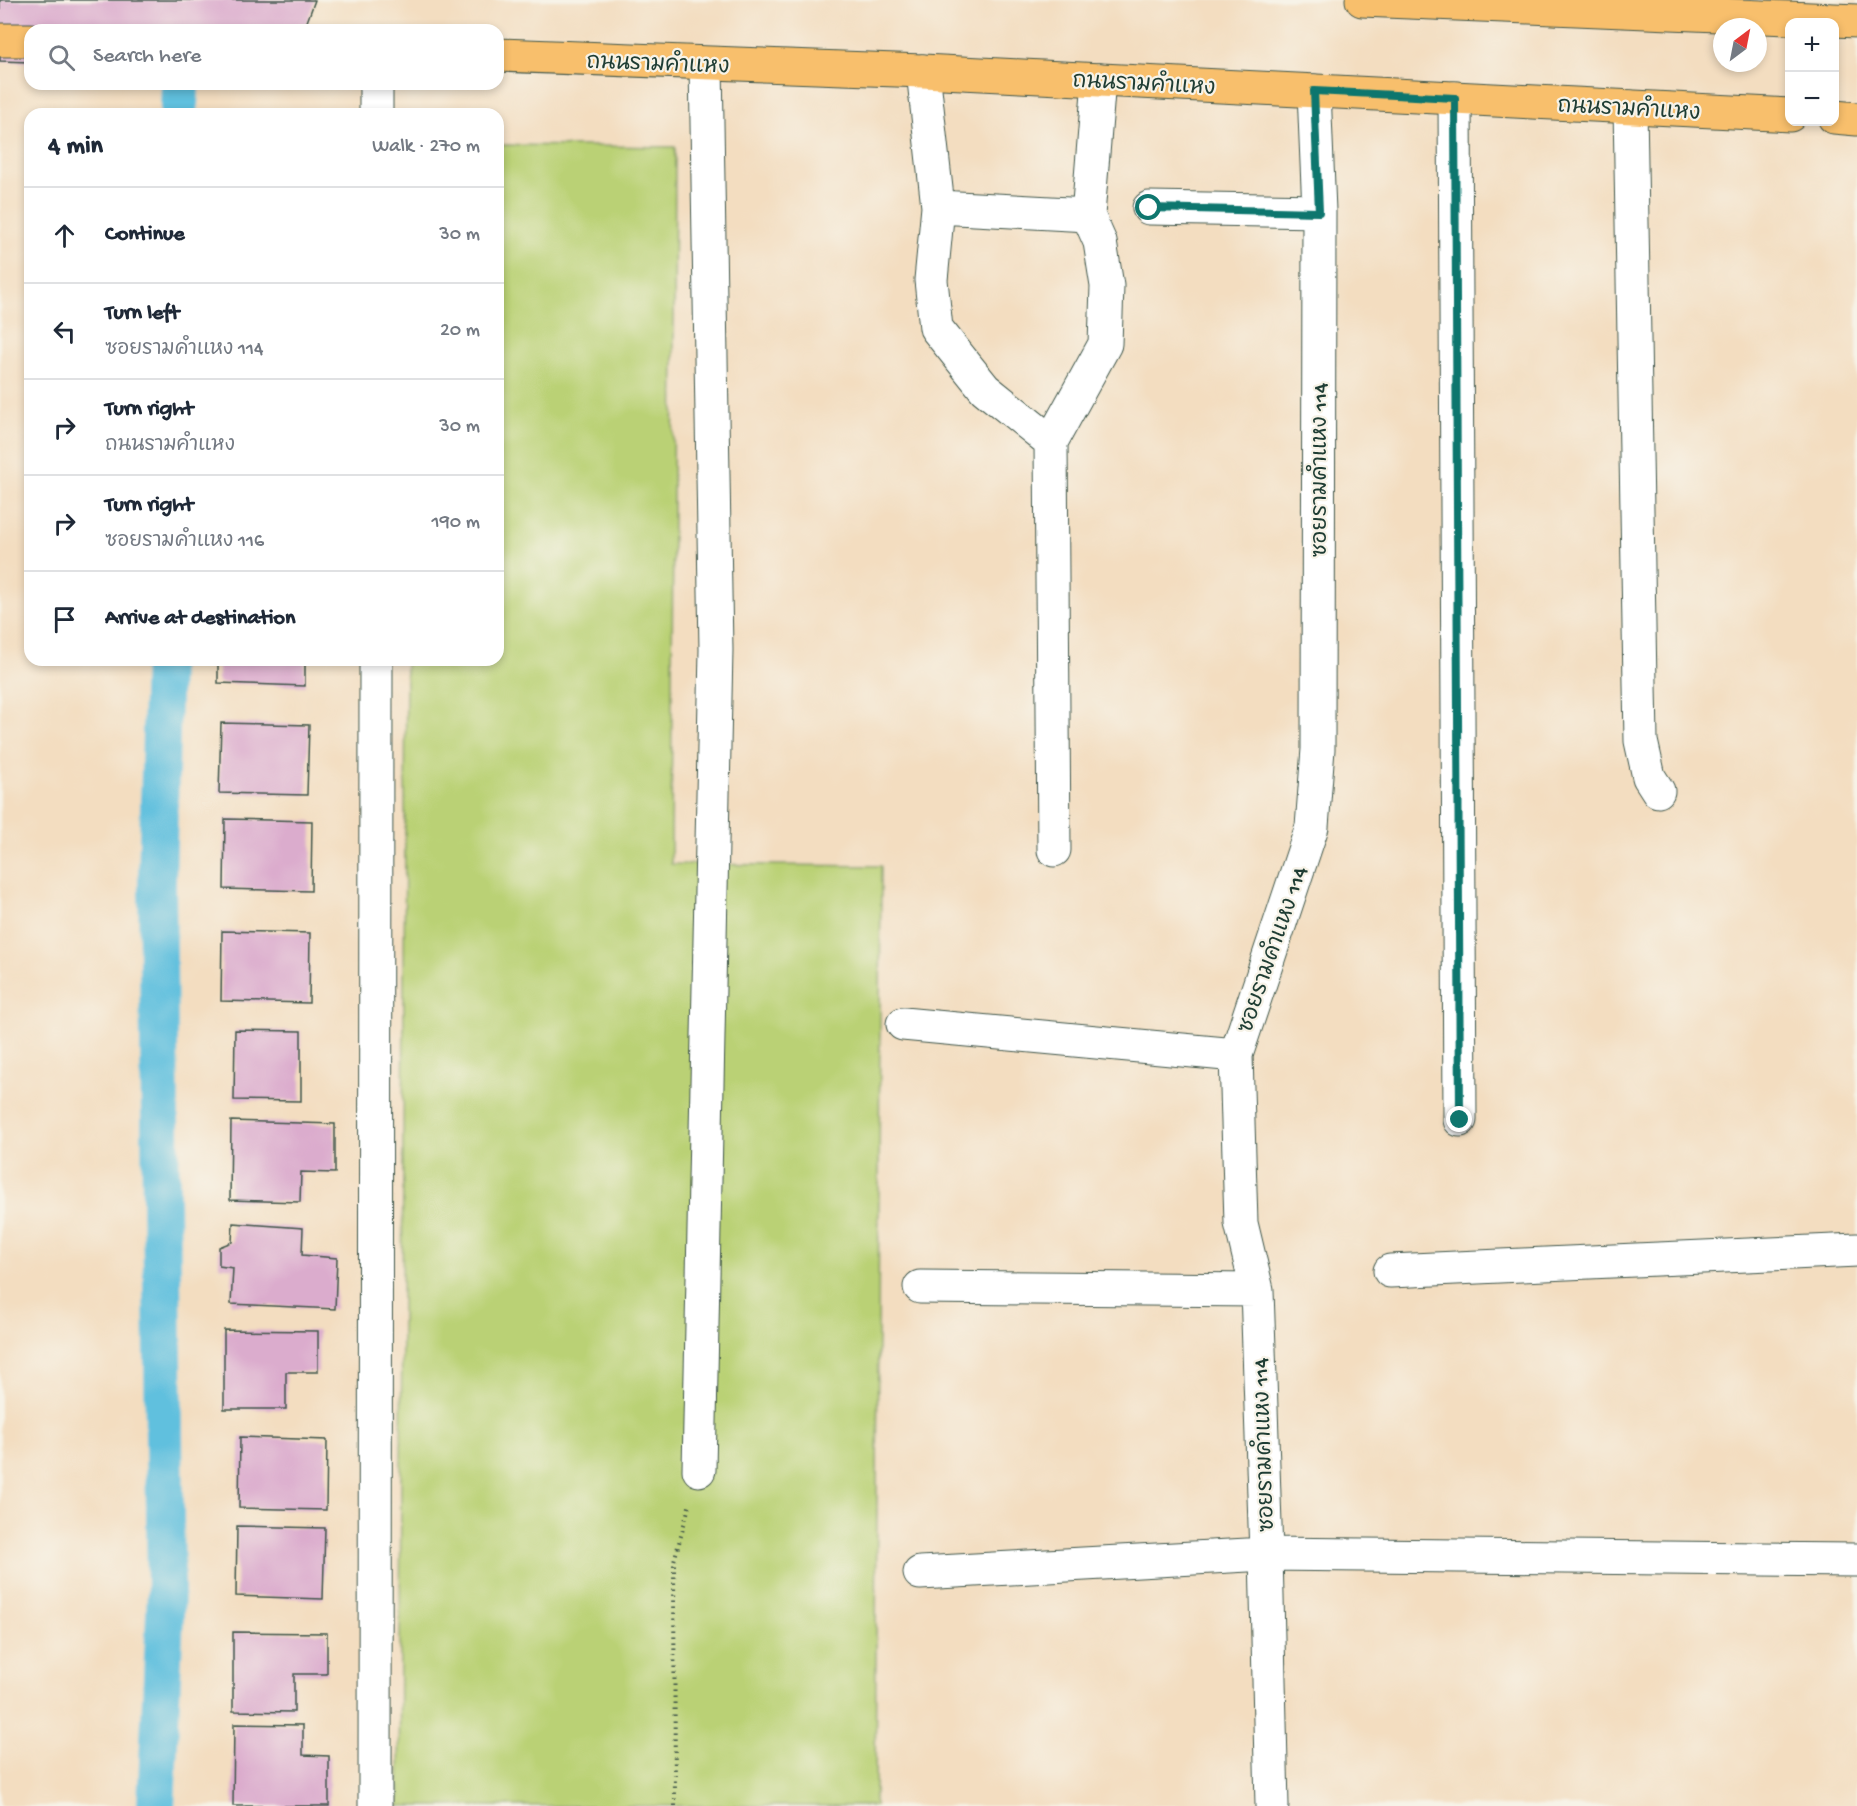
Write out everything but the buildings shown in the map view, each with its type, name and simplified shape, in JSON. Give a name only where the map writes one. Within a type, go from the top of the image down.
[{"type":"main road","points":[[1362,0],[1561,4],[1857,21]]},
{"type":"main road","points":[[0,40],[24,40]]},
{"type":"main road","name":"ถนนรามคำแหง","points":[[504,55],[923,71],[1785,115]]},
{"type":"main road","points":[[1839,117],[1857,118]]},
{"type":"street","points":[[699,1470],[716,650],[706,64]]},
{"type":"street","points":[[923,71],[938,207],[931,280],[936,328],[985,389],[1051,442]]},
{"type":"street","points":[[1054,850],[1051,442],[1105,344],[1107,286],[1100,243],[1088,215],[1099,80]]},
{"type":"street","points":[[376,90],[376,108]]},
{"type":"street","name":"ซอยรามคำแหง 114","points":[[1272,1806],[1257,1290],[1240,1223],[1236,1055],[1312,827],[1318,749],[1319,212],[1314,91]]},
{"type":"street","points":[[1455,98],[1460,1120]]},
{"type":"street","points":[[1630,107],[1641,741],[1649,777],[1658,791]]},
{"type":"street","points":[[938,207],[1088,215]]},
{"type":"street","points":[[1149,208],[1319,212]]},
{"type":"street","points":[[375,1806],[376,666]]},
{"type":"street","points":[[903,1024],[1236,1055]]},
{"type":"street","points":[[1390,1270],[1857,1250]]},
{"type":"street","points":[[920,1287],[1257,1290]]},
{"type":"street","points":[[920,1573],[1266,1554],[1857,1560]]},
{"type":"path","points":[[675,1806],[674,1561],[699,1470]]},
{"type":"green space","points":[[504,145],[675,147],[671,864],[881,866],[875,1806],[399,1806],[406,666],[504,666]]},
{"type":"waterway","points":[[179,108],[180,90]]},
{"type":"waterway","points":[[156,1806],[166,1593],[157,882],[163,666]]},
{"type":"route","points":[[1149,208],[1319,212],[1314,91],[1455,98],[1460,1120]]}]
